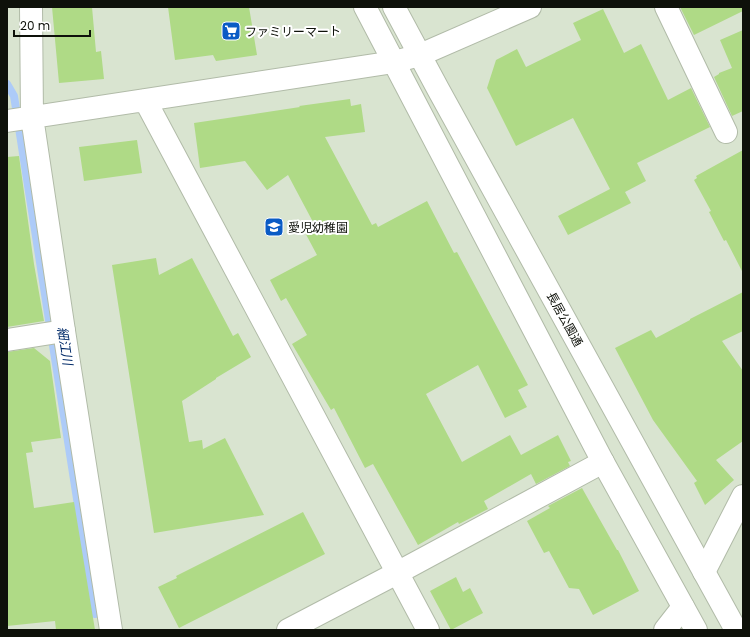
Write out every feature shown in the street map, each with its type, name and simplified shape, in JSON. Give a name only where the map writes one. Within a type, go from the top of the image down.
[{"type":"main road","points":[[31,7],[32,117],[110,630]]},
{"type":"main road","points":[[365,7],[603,462],[696,630]]},
{"type":"main road","name":"長居公園通","points":[[394,7],[736,630]]},
{"type":"main road","points":[[7,121],[394,62],[420,55],[530,7]]},
{"type":"main road","points":[[666,7],[726,132]]},
{"type":"main road","points":[[145,100],[428,630]]},
{"type":"main road","points":[[7,340],[64,331]]},
{"type":"main road","points":[[290,630],[603,462]]},
{"type":"main road","points":[[704,572],[743,496]]},
{"type":"main road","points":[[664,630],[683,607]]},
{"type":"building","points":[[52,7],[92,7],[96,52],[101,51],[104,79],[59,83]]},
{"type":"building","points":[[168,7],[249,7],[257,55],[216,61],[213,55],[175,60]]},
{"type":"building","points":[[680,7],[743,7],[743,11],[694,35]]},
{"type":"building","points":[[603,9],[624,53],[641,44],[668,100],[691,88],[710,127],[637,163],[646,181],[625,192],[631,203],[568,235],[558,216],[610,189],[573,118],[516,146],[487,88],[496,60],[517,49],[526,67],[581,40],[573,23]]},
{"type":"building","points":[[743,30],[743,111],[732,116],[714,77],[719,73],[732,68],[720,40]]},
{"type":"building","points":[[350,99],[351,106],[361,104],[365,132],[325,137],[372,225],[376,223],[378,227],[427,201],[454,253],[457,252],[528,385],[518,390],[527,407],[505,418],[478,365],[426,394],[462,462],[510,435],[521,455],[558,435],[571,461],[568,462],[570,466],[536,484],[531,474],[484,501],[488,509],[459,524],[458,522],[418,545],[373,464],[365,468],[334,408],[331,410],[292,344],[307,335],[286,298],[281,301],[270,280],[317,255],[302,227],[313,222],[288,175],[267,190],[245,161],[200,168],[194,123]]},
{"type":"building","points":[[137,140],[142,173],[84,181],[79,147]]},
{"type":"building","points":[[743,150],[743,273],[726,240],[724,241],[709,212],[711,211],[694,180],[697,178],[696,176]]},
{"type":"building","points":[[19,156],[34,264],[44,321],[7,327],[7,157]]},
{"type":"building","points":[[156,258],[159,275],[192,258],[233,336],[238,333],[251,357],[182,401],[189,442],[202,440],[203,449],[225,438],[264,515],[154,533],[112,265]]},
{"type":"building","points":[[743,292],[743,331],[722,341],[743,371],[743,441],[716,460],[734,480],[705,505],[694,483],[697,481],[653,420],[615,348],[651,330],[656,338]]},
{"type":"building","points":[[34,348],[50,361],[61,438],[31,442],[33,452],[26,453],[34,508],[74,502],[95,630],[56,630],[55,621],[7,626],[7,352]]},
{"type":"building","points":[[582,488],[618,550],[639,591],[593,615],[579,589],[569,588],[549,551],[544,553],[527,521],[550,508],[548,506]]},
{"type":"building","points":[[303,512],[325,554],[179,628],[158,587],[177,578],[176,576]]},
{"type":"building","points":[[456,577],[463,592],[470,588],[483,613],[451,630],[430,591]]},
{"type":"waterway","name":"細江川","points":[[7,84],[14,96],[95,614]]},
{"type":"place","name":"ファミリーマート","points":[[231,31]]},
{"type":"place","name":"愛児幼稚園","points":[[274,227]]}]
